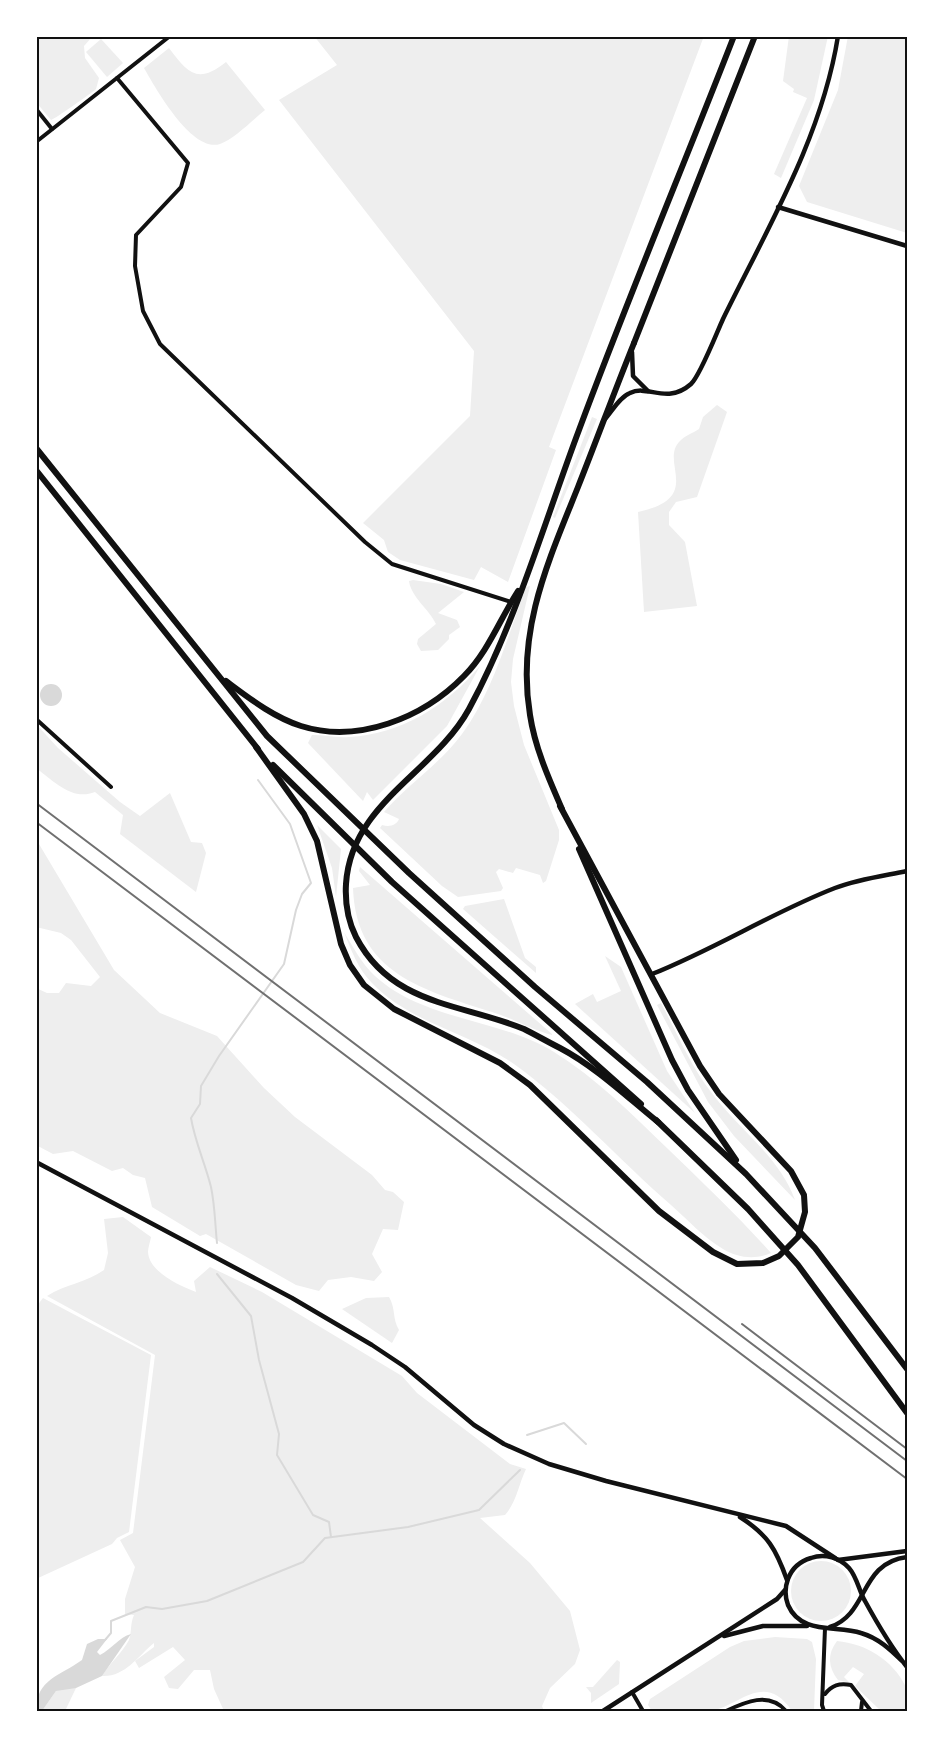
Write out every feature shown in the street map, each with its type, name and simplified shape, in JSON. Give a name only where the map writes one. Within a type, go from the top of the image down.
[{"type":"highway","points":[[658,1122],[565,1050],[522,1029],[420,996],[391,980],[365,952],[354,933],[345,897],[347,870],[358,837],[373,815],[455,731],[491,660],[523,583],[580,426],[734,36]]},
{"type":"highway","points":[[746,1174],[688,1090],[672,1060],[543,765],[530,715],[527,679],[530,630],[540,583],[755,36]]},
{"type":"highway","points":[[36,448],[267,736],[409,873],[647,1082],[746,1174],[815,1248],[907,1369]]},
{"type":"highway","points":[[36,470],[256,747],[304,814],[317,841],[341,944],[350,965],[364,985],[394,1009],[500,1063],[530,1085],[659,1211],[720,1257],[746,1265],[771,1260],[792,1245],[801,1229],[805,1203],[801,1186],[791,1171],[719,1094],[699,1066],[561,806]]},
{"type":"highway","points":[[219,677],[255,702],[299,725],[339,733],[381,726],[404,718],[429,705],[464,676],[493,636],[523,583]]},
{"type":"highway","points":[[256,747],[392,882],[627,1090],[748,1209],[826,1300],[907,1413]]},
{"type":"main road","points":[[603,421],[630,393],[641,391],[666,395],[692,384],[787,188],[825,96],[838,36]]},
{"type":"main road","points":[[778,207],[907,246]]},
{"type":"main road","points":[[634,344],[633,376],[653,394]]},
{"type":"main road","points":[[652,974],[710,949],[836,887],[859,879],[907,871]]},
{"type":"main road","points":[[36,1162],[292,1298],[381,1350],[474,1425],[504,1444],[549,1464],[737,1516],[786,1526],[837,1559],[852,1573],[862,1595],[907,1667]]},
{"type":"main road","points":[[737,1516],[768,1539],[776,1550],[788,1581]]},
{"type":"main road","points":[[603,1711],[777,1599],[786,1587],[794,1569],[803,1561],[816,1557],[837,1559],[907,1551]]},
{"type":"main road","points":[[825,1628],[843,1621],[878,1568],[888,1562],[907,1557]]},
{"type":"main road","points":[[855,1606],[857,1585]]},
{"type":"main road","points":[[786,1587],[787,1600],[792,1612],[800,1621],[812,1626]]},
{"type":"main road","points":[[716,1639],[763,1626],[812,1626],[864,1634],[881,1642],[903,1661]]},
{"type":"street","points":[[36,142],[170,36]]},
{"type":"street","points":[[117,78],[188,163],[181,187],[136,235],[135,266],[143,311],[160,344],[365,542],[392,564],[511,602]]},
{"type":"street","points":[[36,109],[52,129]]},
{"type":"street","points":[[36,719],[111,787]]},
{"type":"street","points":[[824,1711],[825,1628]]},
{"type":"street","points":[[824,1695],[831,1687],[840,1683],[851,1685],[859,1692],[862,1702],[861,1711]]},
{"type":"street","points":[[632,1692],[644,1711]]},
{"type":"street","points":[[726,1711],[756,1699],[779,1705],[786,1711]]},
{"type":"street","points":[[862,1702],[871,1711]]},
{"type":"shaded area","points":[[36,36],[98,36],[91,38],[84,46],[85,58],[99,78],[96,89],[51,120],[36,102]]},
{"type":"shaded area","points":[[314,36],[704,36],[549,447],[556,450],[508,582],[481,567],[474,580],[400,560],[388,552],[384,540],[363,523],[470,416],[474,351],[279,100],[337,65]]},
{"type":"shaded area","points":[[789,36],[828,36],[814,100],[781,178],[774,174],[807,98],[793,92],[794,89],[783,81]]},
{"type":"shaded area","points":[[848,36],[907,36],[907,233],[807,202],[799,186],[838,90]]},
{"type":"shaded area","points":[[101,39],[123,63],[107,77],[86,52]]},
{"type":"shaded area","points":[[169,48],[182,64],[194,73],[208,73],[226,62],[265,110],[225,142],[209,144],[198,139],[166,104],[144,68]]},
{"type":"shaded area","points":[[717,405],[727,412],[697,497],[676,502],[669,512],[669,525],[685,542],[697,606],[644,612],[638,512],[658,506],[670,498],[675,489],[676,480],[674,450],[681,440],[699,429],[703,417]]},
{"type":"shaded area","points":[[592,417],[597,419],[555,518],[553,517]]},
{"type":"shaded area","points":[[409,581],[441,584],[464,592],[438,613],[457,620],[460,627],[449,635],[449,639],[438,650],[421,651],[417,644],[418,639],[436,624],[410,587]]},
{"type":"shaded area","points":[[530,586],[513,659],[511,682],[514,706],[524,745],[559,830],[559,840],[546,881],[543,883],[540,875],[516,868],[513,873],[499,869],[496,872],[503,888],[501,891],[458,897],[442,886],[380,828],[382,825],[392,825],[398,821],[399,819],[384,812],[444,755],[473,718],[499,663],[526,587]]},
{"type":"shaded area","points":[[480,666],[447,726],[373,800],[367,792],[363,801],[308,743],[312,735],[344,737],[368,735],[405,724],[453,694]]},
{"type":"shaded area","points":[[51,684],[61,691],[62,695],[55,705],[51,706],[41,699],[40,695],[47,685]]},
{"type":"shaded area","points":[[36,724],[58,748],[120,802],[140,816],[170,793],[191,842],[202,843],[206,853],[196,892],[120,834],[123,815],[95,792],[79,794],[71,792],[36,768]]},
{"type":"shaded area","points":[[317,825],[341,849],[336,897],[332,868]]},
{"type":"shaded area","points":[[36,839],[114,970],[160,1013],[217,1036],[264,1088],[295,1117],[372,1175],[385,1190],[393,1192],[404,1202],[398,1230],[383,1229],[372,1254],[382,1272],[374,1281],[351,1277],[328,1280],[319,1291],[296,1285],[206,1234],[200,1236],[152,1207],[145,1178],[133,1175],[123,1168],[112,1171],[73,1151],[53,1154],[36,1145],[36,988],[47,993],[59,993],[66,983],[91,986],[100,977],[71,940],[61,933],[36,927]]},
{"type":"shaded area","points":[[360,867],[552,1035],[419,986],[398,974],[380,959],[366,941],[357,917],[353,888],[370,885],[359,871]]},
{"type":"shaded area","points":[[504,899],[525,958],[536,967],[536,973],[463,909],[465,906]]},
{"type":"shaded area","points":[[344,932],[370,971],[395,991],[439,1011],[533,1041],[585,1073],[641,1123],[771,1253],[759,1257],[741,1256],[723,1249],[696,1228],[555,1097],[514,1064],[479,1044],[422,1018],[387,997],[363,972]]},
{"type":"shaded area","points":[[605,956],[621,967],[667,1071],[695,1113],[575,1004],[593,994],[597,1002],[621,991]]},
{"type":"shaded area","points":[[661,1003],[703,1082],[769,1157],[779,1170],[795,1200],[734,1136],[708,1102],[657,1005]]},
{"type":"shaded area","points":[[123,1217],[151,1237],[148,1250],[150,1259],[159,1272],[166,1277],[196,1292],[194,1281],[210,1267],[262,1292],[402,1376],[417,1393],[510,1464],[526,1469],[515,1499],[505,1515],[480,1518],[530,1563],[570,1611],[580,1650],[575,1664],[550,1688],[542,1706],[544,1711],[224,1711],[214,1689],[210,1670],[194,1670],[178,1689],[169,1688],[164,1677],[185,1660],[173,1647],[139,1668],[135,1661],[154,1647],[154,1643],[124,1670],[102,1676],[129,1640],[134,1615],[125,1614],[125,1599],[135,1567],[120,1540],[133,1533],[155,1355],[47,1296],[104,1270],[108,1253],[104,1219]]},
{"type":"shaded area","points":[[389,1297],[399,1330],[392,1343],[342,1309],[366,1298]]},
{"type":"shaded area","points":[[43,1298],[151,1355],[129,1532],[117,1538],[112,1544],[36,1579],[36,1307]]},
{"type":"shaded area","points":[[821,1561],[838,1566],[846,1574],[851,1591],[846,1608],[838,1616],[821,1621],[804,1616],[796,1608],[791,1591],[796,1574],[804,1566]]},
{"type":"shaded area","points":[[131,1634],[102,1676],[76,1688],[56,1691],[42,1711],[36,1711],[37,1700],[45,1685],[82,1660],[87,1644],[98,1639],[107,1639],[97,1652],[100,1655]]},
{"type":"shaded area","points":[[775,1637],[807,1639],[812,1642],[816,1659],[814,1711],[792,1711],[782,1699],[771,1693],[761,1692],[709,1711],[652,1711],[648,1705],[650,1699],[730,1647],[744,1641]]},
{"type":"shaded area","points":[[837,1641],[868,1649],[893,1668],[907,1689],[907,1711],[880,1710],[855,1686],[864,1674],[853,1667],[844,1677],[850,1683],[838,1680],[832,1670],[830,1660]]},
{"type":"shaded area","points":[[617,1660],[620,1662],[619,1684],[591,1703],[591,1693],[586,1687],[593,1687]]},
{"type":"shaded area","points":[[76,1688],[65,1711],[42,1711],[56,1691]]},
{"type":"waterway","points":[[217,1243],[211,1187],[191,1118],[200,1104],[201,1086],[219,1056],[284,964],[296,910],[302,894],[311,883],[290,824],[258,780]]},
{"type":"waterway","points":[[217,1274],[251,1316],[259,1360],[279,1434],[277,1455],[313,1515],[329,1522],[331,1537]]},
{"type":"waterway","points":[[527,1435],[564,1423],[586,1444]]},
{"type":"waterway","points":[[105,1640],[111,1633],[111,1621],[146,1607],[162,1609],[207,1601],[303,1562],[325,1538],[408,1527],[479,1510],[520,1470]]},
{"type":"railway","points":[[36,803],[907,1461]]},
{"type":"railway","points":[[36,822],[907,1479]]},
{"type":"railway","points":[[742,1324],[907,1449]]}]
